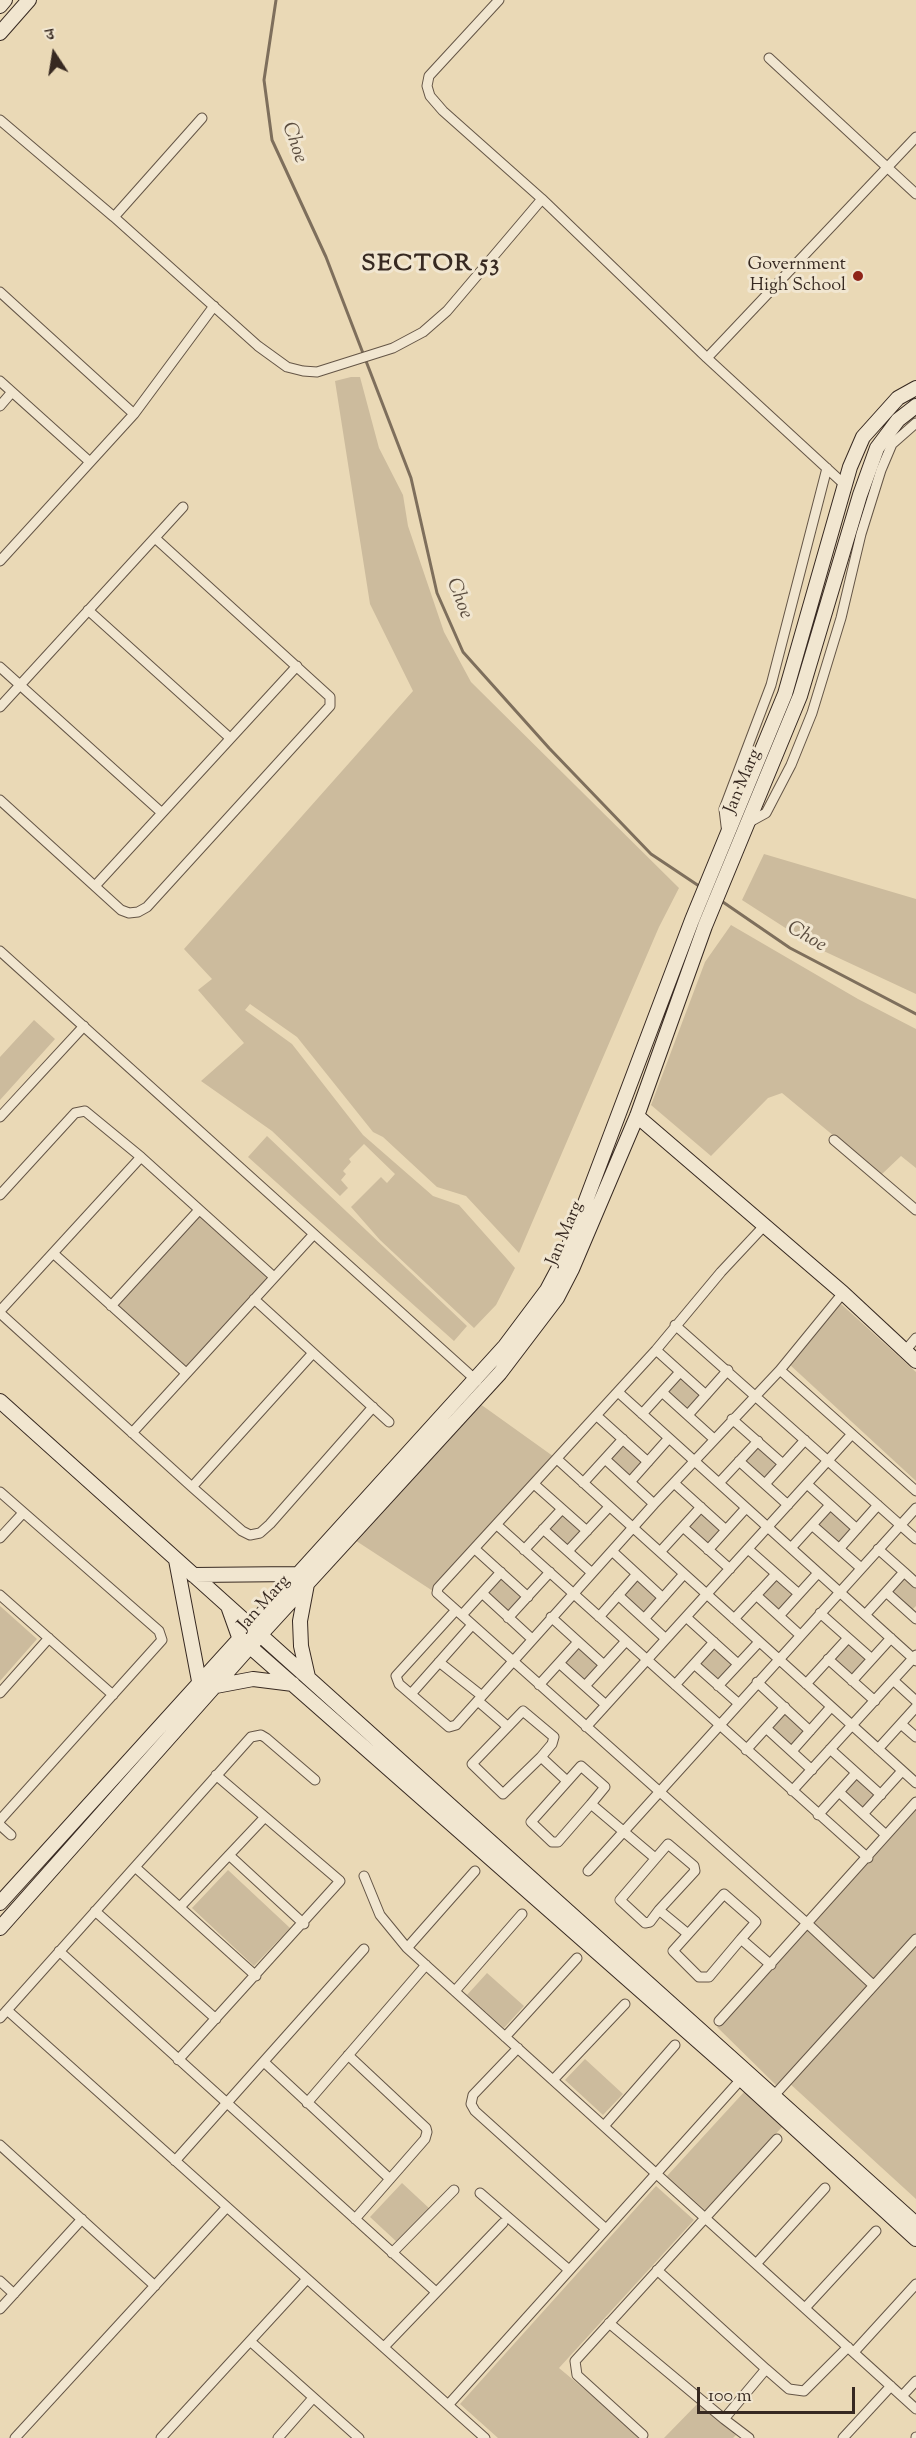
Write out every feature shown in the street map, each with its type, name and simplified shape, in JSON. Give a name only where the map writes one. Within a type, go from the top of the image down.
[{"type":"main road","points":[[0,6],[5,0]]},
{"type":"main road","points":[[0,33],[29,0]]},
{"type":"main road","name":"Jan Marg","points":[[723,862],[727,835],[785,694],[844,484],[863,437],[898,398],[916,388]]},
{"type":"main road","name":"Jan Marg","points":[[0,1928],[250,1647],[256,1629],[485,1389],[514,1345],[565,1256],[723,862],[746,824],[800,696],[860,495],[877,448],[898,420],[916,406]]},
{"type":"main road","name":"Jan Marg","points":[[302,1579],[488,1363],[514,1345],[557,1298],[572,1269],[637,1116],[698,923]]},
{"type":"main road","points":[[637,1116],[843,1293],[916,1361]]},
{"type":"main road","points":[[0,1401],[229,1609],[256,1629],[744,2075],[916,2239]]},
{"type":"main road","points":[[176,1560],[200,1681]]},
{"type":"main road","points":[[193,1575],[302,1579],[301,1646],[309,1679]]},
{"type":"main road","points":[[229,1609],[239,1637],[250,1647],[744,2075]]},
{"type":"main road","points":[[0,1903],[239,1637],[256,1629]]},
{"type":"main road","points":[[216,1686],[253,1679],[293,1684]]},
{"type":"main road","points":[[770,2100],[916,2224]]},
{"type":"street","points":[[499,0],[429,76],[427,86],[430,96],[443,111],[542,199],[707,358],[844,484]]},
{"type":"street","points":[[769,58],[886,169],[916,194]]},
{"type":"street","points":[[114,217],[202,118]]},
{"type":"street","points":[[0,120],[114,217],[258,346],[287,367],[317,372],[393,348],[423,332],[447,311],[542,199]]},
{"type":"street","points":[[707,358],[916,137]]},
{"type":"street","points":[[0,292],[134,414]]},
{"type":"street","points":[[0,561],[134,414],[214,306]]},
{"type":"street","points":[[0,381],[90,462]]},
{"type":"street","points":[[0,406],[12,392]]},
{"type":"street","points":[[746,824],[766,813],[791,765],[812,713],[838,629],[861,534],[881,470],[892,444],[916,423]]},
{"type":"street","points":[[727,835],[723,809],[771,685],[827,468]]},
{"type":"street","points":[[0,707],[183,507]]},
{"type":"street","points":[[0,800],[121,910],[129,913],[147,907],[164,890],[330,706],[330,697],[154,538]]},
{"type":"street","points":[[88,610],[230,738]]},
{"type":"street","points":[[95,886],[297,666]]},
{"type":"street","points":[[0,667],[162,813]]},
{"type":"street","points":[[1,954],[84,1026],[485,1389]]},
{"type":"street","points":[[0,1117],[84,1026]]},
{"type":"street","points":[[0,1195],[75,1113],[85,1111],[141,1157],[274,1277]]},
{"type":"street","points":[[834,1140],[916,1210]]},
{"type":"street","points":[[141,1157],[0,1312],[132,1433],[242,1531],[250,1535],[260,1533],[373,1407]]},
{"type":"street","points":[[111,1306],[199,1210]]},
{"type":"street","points":[[764,1226],[597,1416],[438,1590],[438,1595],[809,1925],[873,1985]]},
{"type":"street","points":[[132,1433],[314,1234]]},
{"type":"street","points":[[53,1253],[186,1373]]},
{"type":"street","points":[[501,1572],[482,1593],[397,1673],[399,1684],[449,1727],[456,1725],[694,1460],[780,1370],[843,1293]]},
{"type":"street","points":[[254,1299],[389,1422]]},
{"type":"street","points":[[675,1325],[916,1539]]},
{"type":"street","points":[[905,1351],[916,1338]]},
{"type":"street","points":[[656,1350],[706,1395]]},
{"type":"street","points":[[192,1486],[313,1353]]},
{"type":"street","points":[[688,1415],[728,1370]]},
{"type":"street","points":[[780,1370],[916,1491]]},
{"type":"street","points":[[642,1414],[680,1372]]},
{"type":"street","points":[[618,1392],[915,1658],[792,1791]]},
{"type":"street","points":[[662,1392],[714,1439]]},
{"type":"street","points":[[597,1416],[648,1462]]},
{"type":"street","points":[[732,1419],[783,1464]]},
{"type":"street","points":[[586,1727],[852,1434]]},
{"type":"street","points":[[630,1482],[669,1438]]},
{"type":"street","points":[[583,1483],[623,1439]]},
{"type":"street","points":[[765,1484],[805,1440]]},
{"type":"street","points":[[719,1483],[758,1442]]},
{"type":"street","points":[[605,1459],[654,1504]]},
{"type":"street","points":[[556,1460],[916,1783]]},
{"type":"street","points":[[740,1461],[788,1505]]},
{"type":"street","points":[[674,1482],[726,1530]]},
{"type":"street","points":[[534,1484],[586,1531]]},
{"type":"street","points":[[807,1484],[857,1529]]},
{"type":"street","points":[[0,1491],[161,1634],[160,1646],[0,1820]]},
{"type":"street","points":[[791,1548],[831,1505]]},
{"type":"street","points":[[839,1549],[878,1505]]},
{"type":"street","points":[[568,1551],[609,1507]]},
{"type":"street","points":[[660,1552],[701,1507]]},
{"type":"street","points":[[708,1550],[746,1508]]},
{"type":"street","points":[[588,1871],[916,1508]]},
{"type":"street","points":[[524,1550],[562,1509]]},
{"type":"street","points":[[0,1539],[23,1512]]},
{"type":"street","points":[[497,1525],[868,1858]]},
{"type":"street","points":[[812,1525],[861,1568]]},
{"type":"street","points":[[683,1527],[730,1569]]},
{"type":"street","points":[[543,1529],[592,1573]]},
{"type":"street","points":[[475,1549],[528,1597]]},
{"type":"street","points":[[748,1549],[799,1594]]},
{"type":"street","points":[[878,1549],[916,1583]]},
{"type":"street","points":[[612,1551],[663,1598]]},
{"type":"street","points":[[508,1618],[550,1572]]},
{"type":"street","points":[[865,1615],[904,1572]]},
{"type":"street","points":[[779,1616],[818,1573]]},
{"type":"street","points":[[599,1617],[638,1574]]},
{"type":"street","points":[[644,1619],[684,1574]]},
{"type":"street","points":[[734,1619],[776,1574]]},
{"type":"street","points":[[886,1592],[915,1615]]},
{"type":"street","points":[[482,1593],[532,1639]]},
{"type":"street","points":[[0,1594],[113,1695]]},
{"type":"street","points":[[618,1595],[666,1639]]},
{"type":"street","points":[[756,1595],[800,1635]]},
{"type":"street","points":[[820,1613],[872,1659]]},
{"type":"street","points":[[551,1617],[604,1665]]},
{"type":"street","points":[[686,1617],[738,1664]]},
{"type":"street","points":[[411,1694],[472,1625]]},
{"type":"street","points":[[0,1693],[49,1638]]},
{"type":"street","points":[[806,1684],[848,1638]]},
{"type":"street","points":[[852,1681],[891,1638]]},
{"type":"street","points":[[585,1686],[626,1641]]},
{"type":"street","points":[[539,1685],[578,1642]]},
{"type":"street","points":[[675,1685],[714,1642]]},
{"type":"street","points":[[718,1686],[759,1642]]},
{"type":"street","points":[[828,1659],[874,1701]]},
{"type":"street","points":[[439,1662],[507,1726]]},
{"type":"street","points":[[559,1663],[606,1705]]},
{"type":"street","points":[[694,1664],[738,1703]]},
{"type":"street","points":[[893,1680],[916,1701]]},
{"type":"street","points":[[757,1682],[810,1731]]},
{"type":"street","points":[[746,1750],[785,1707]]},
{"type":"street","points":[[792,1751],[831,1707]]},
{"type":"street","points":[[878,1749],[916,1707]]},
{"type":"street","points":[[523,1712],[554,1737],[552,1744],[541,1757],[508,1792],[500,1793],[471,1764],[523,1712]]},
{"type":"street","points":[[901,1724],[916,1737]]},
{"type":"street","points":[[766,1728],[812,1770]]},
{"type":"street","points":[[0,2018],[251,1737],[261,1735],[315,1780]]},
{"type":"street","points":[[830,1749],[880,1795]]},
{"type":"street","points":[[541,1757],[567,1781]]},
{"type":"street","points":[[584,1766],[605,1785],[605,1790],[591,1804],[558,1842],[552,1842],[532,1826],[532,1819],[579,1767],[584,1766]]},
{"type":"street","points":[[863,1814],[902,1771]]},
{"type":"street","points":[[818,1815],[856,1773]]},
{"type":"street","points":[[178,2060],[304,1924],[340,1881],[216,1775]]},
{"type":"street","points":[[839,1792],[886,1835]]},
{"type":"street","points":[[719,2021],[809,1925],[916,1802]]},
{"type":"street","points":[[591,1804],[655,1858]]},
{"type":"street","points":[[180,1907],[264,1818]]},
{"type":"street","points":[[0,1825],[11,1835]]},
{"type":"street","points":[[668,1844],[695,1868],[659,1910],[650,1922],[645,1923],[620,1900],[668,1844]]},
{"type":"street","points":[[229,1855],[304,1924]]},
{"type":"street","points":[[135,1867],[256,1976]]},
{"type":"street","points":[[406,1948],[475,1871]]},
{"type":"street","points":[[364,1876],[380,1915],[406,1948],[916,2409]]},
{"type":"street","points":[[724,1894],[756,1922],[741,1939],[706,1978],[699,1977],[673,1951],[724,1894]]},
{"type":"street","points":[[659,1910],[688,1934]]},
{"type":"street","points":[[95,1911],[216,2019]]},
{"type":"street","points":[[455,1991],[522,1914]]},
{"type":"street","points":[[741,1939],[771,1965]]},
{"type":"street","points":[[770,2100],[916,1940]]},
{"type":"street","points":[[175,2161],[364,1949]]},
{"type":"street","points":[[59,1951],[436,2292]]},
{"type":"street","points":[[505,2037],[577,1958]]},
{"type":"street","points":[[307,2103],[426,1965]]},
{"type":"street","points":[[553,2079],[625,2004]]},
{"type":"street","points":[[7,2010],[485,2438]]},
{"type":"street","points":[[604,2126],[675,2045]]},
{"type":"street","points":[[518,2048],[473,2095],[471,2104],[475,2111],[606,2229]]},
{"type":"street","points":[[348,2055],[426,2128],[425,2139],[355,2219]]},
{"type":"street","points":[[264,2062],[390,2179]]},
{"type":"street","points":[[449,2404],[744,2075]]},
{"type":"street","points":[[644,2435],[574,2370],[575,2361],[777,2139]]},
{"type":"street","points":[[0,2145],[155,2286]]},
{"type":"street","points":[[756,2264],[825,2188]]},
{"type":"street","points":[[392,2253],[454,2190]]},
{"type":"street","points":[[480,2193],[569,2270]]},
{"type":"street","points":[[15,2438],[227,2207]]},
{"type":"street","points":[[0,2309],[82,2219]]},
{"type":"street","points":[[384,2347],[503,2223]]},
{"type":"street","points":[[805,2308],[876,2230]]},
{"type":"street","points":[[657,2270],[789,2389],[804,2391],[851,2350],[916,2284]]},
{"type":"street","points":[[161,2438],[307,2279]]},
{"type":"street","points":[[0,2282],[14,2294]]},
{"type":"street","points":[[609,2323],[744,2436]]},
{"type":"street","points":[[250,2341],[359,2438]]},
{"type":"street","points":[[724,2419],[766,2369]]},
{"type":"street","points":[[902,2396],[916,2381]]},
{"type":"street","points":[[843,2438],[891,2386]]},
{"type":"street","points":[[278,2438],[313,2398]]},
{"type":"shaded area","points":[[360,377],[379,448],[403,495],[408,526],[444,632],[471,682],[679,888],[659,927],[519,1253],[466,1196],[437,1187],[383,1137],[373,1132],[297,1037],[250,1004],[245,1010],[292,1044],[363,1135],[433,1196],[459,1205],[515,1268],[496,1305],[474,1328],[380,1240],[351,1207],[381,1177],[387,1183],[395,1174],[364,1144],[349,1159],[351,1162],[343,1171],[346,1174],[341,1180],[348,1188],[340,1196],[272,1131],[201,1081],[244,1043],[198,990],[212,979],[184,949],[413,691],[370,604],[335,381]]},
{"type":"shaded area","points":[[764,854],[916,899],[916,994],[815,947],[742,900]]},
{"type":"shaded area","points":[[731,925],[858,999],[916,1029],[916,1168],[901,1156],[881,1175],[782,1093],[768,1098],[711,1156],[651,1105],[705,962]]},
{"type":"shaded area","points":[[34,1020],[55,1039],[0,1100],[0,1057]]},
{"type":"shaded area","points":[[267,1136],[467,1326],[454,1341],[248,1157]]},
{"type":"shaded area","points":[[199,1210],[274,1277],[186,1373],[111,1306]]},
{"type":"shaded area","points":[[841,1304],[916,1372],[916,1481],[789,1364]]},
{"type":"shaded area","points":[[681,1377],[701,1395],[687,1410],[666,1392]]},
{"type":"shaded area","points":[[469,1396],[557,1459],[439,1595],[344,1533]]},
{"type":"shaded area","points":[[624,1445],[643,1462],[629,1477],[609,1459]]},
{"type":"shaded area","points":[[757,1446],[777,1465],[764,1479],[744,1461]]},
{"type":"shaded area","points":[[831,1510],[851,1528],[838,1544],[817,1524]]},
{"type":"shaded area","points":[[702,1512],[721,1530],[707,1545],[687,1527]]},
{"type":"shaded area","points":[[562,1516],[582,1531],[568,1546],[548,1528]]},
{"type":"shaded area","points":[[501,1577],[523,1597],[508,1613],[486,1592]]},
{"type":"shaded area","points":[[905,1577],[916,1588],[916,1606],[912,1610],[890,1591]]},
{"type":"shaded area","points":[[776,1578],[794,1595],[778,1611],[761,1594]]},
{"type":"shaded area","points":[[638,1580],[658,1597],[644,1613],[623,1595]]},
{"type":"shaded area","points":[[0,1606],[37,1639],[0,1681]]},
{"type":"shaded area","points":[[848,1643],[866,1659],[852,1675],[833,1658]]},
{"type":"shaded area","points":[[578,1647],[599,1666],[584,1681],[563,1663]]},
{"type":"shaded area","points":[[714,1647],[733,1664],[718,1680],[699,1663]]},
{"type":"shaded area","points":[[785,1711],[806,1730],[791,1747],[770,1727]]},
{"type":"shaded area","points":[[857,1777],[876,1795],[862,1809],[843,1792]]},
{"type":"shaded area","points":[[916,1809],[916,2199],[788,2082],[780,2089],[717,2027]]},
{"type":"shaded area","points":[[228,1870],[290,1928],[254,1966],[192,1908]]},
{"type":"shaded area","points":[[487,1973],[524,2006],[504,2028],[467,1995]]},
{"type":"shaded area","points":[[585,2059],[623,2094],[603,2115],[565,2080]]},
{"type":"shaded area","points":[[745,2091],[783,2126],[705,2210],[667,2176]]},
{"type":"shaded area","points":[[402,2183],[430,2209],[398,2243],[370,2217]]},
{"type":"shaded area","points":[[656,2186],[694,2220],[559,2368],[643,2438],[498,2438],[460,2404]]},
{"type":"shaded area","points":[[703,2398],[737,2434],[733,2438],[664,2438]]},
{"type":"waterway","name":"Choe","points":[[276,0],[264,80],[272,140],[326,257],[411,478],[437,593],[463,652],[549,748],[651,854],[702,888]]},
{"type":"waterway","name":"Choe","points":[[720,900],[790,948],[916,1014]]},
{"type":"place","name":"Government High School","points":[[858,276]]},
{"type":"district","name":"SECTOR 53","points":[[431,266]]}]
